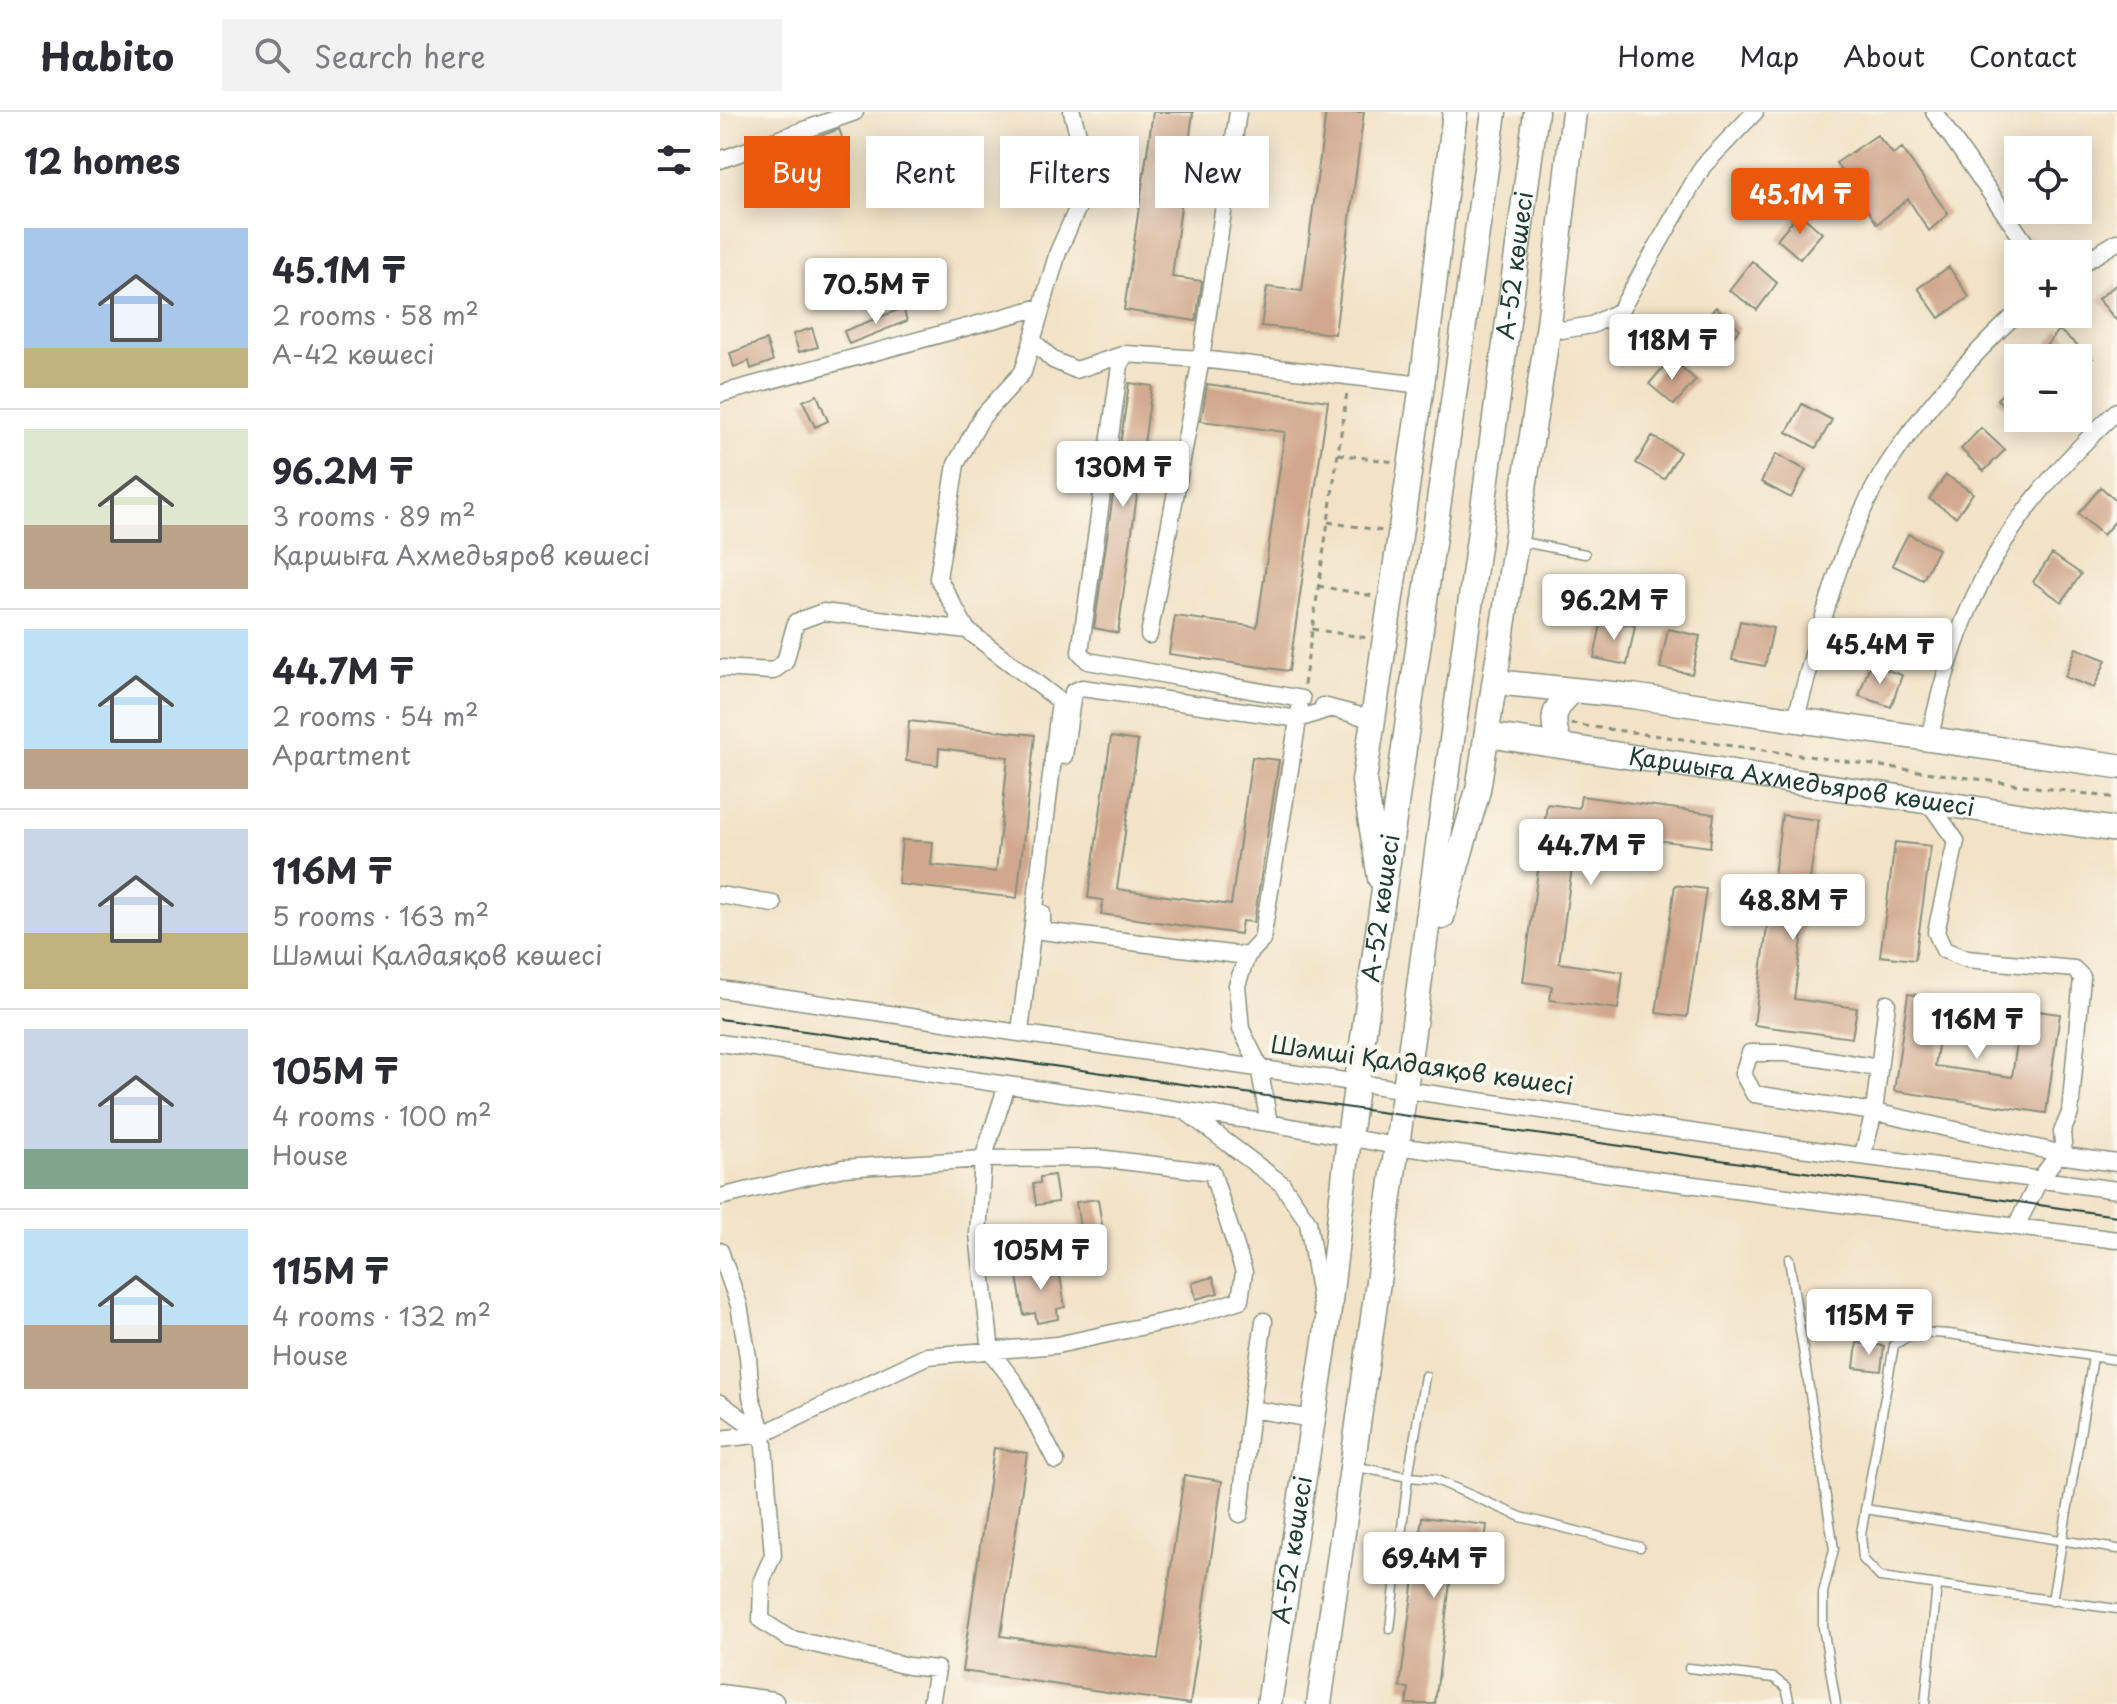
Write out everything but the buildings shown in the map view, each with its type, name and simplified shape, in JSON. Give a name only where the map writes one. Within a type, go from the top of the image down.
[{"type":"main road","points":[[1384,899],[1364,781],[1422,385],[1455,112]]},
{"type":"main road","name":"А-52 көшесі","points":[[1269,1704],[1326,1335],[1349,1137],[1360,1082],[1494,112]]},
{"type":"main road","name":"А-52 көшесі","points":[[1319,1704],[1536,112]]},
{"type":"main road","points":[[1414,1024],[1478,790],[1549,324],[1574,112]]},
{"type":"main road","points":[[1495,682],[1632,696],[1929,742],[2117,766]]},
{"type":"main road","points":[[1555,732],[1554,707],[1571,692]]},
{"type":"main road","name":"Қаршыға Ахмедьяров көшесі","points":[[1487,735],[1555,732],[1578,751],[2117,830]]},
{"type":"main road","points":[[720,1697],[772,1704]]},
{"type":"street","points":[[720,160],[855,112]]},
{"type":"street","points":[[1020,1032],[1060,701],[967,630],[938,578],[956,464],[982,417],[1023,372],[1058,252],[1086,189],[1082,149],[1072,112]]},
{"type":"street","points":[[1149,635],[1201,359],[1238,112]]},
{"type":"street","points":[[1549,324],[1562,330],[1592,325],[1620,311],[1703,166],[1755,112]]},
{"type":"street","points":[[1934,112],[2023,240]]},
{"type":"street","points":[[2092,257],[2117,242]]},
{"type":"street","points":[[720,394],[1041,307]]},
{"type":"street","points":[[1795,721],[1825,610],[1851,540],[1887,466],[1952,377],[2004,326]]},
{"type":"street","points":[[1034,342],[1053,360],[1076,370],[1125,354],[1201,359],[1422,385]]},
{"type":"street","points":[[1125,354],[1120,365],[1080,652],[1088,661],[1302,699],[1372,719]]},
{"type":"street","points":[[1929,742],[1941,679],[1971,600],[1999,546],[2039,489],[2117,411]]},
{"type":"street","points":[[720,668],[773,671],[785,662],[796,622],[823,612],[967,630]]},
{"type":"street","points":[[1247,956],[1042,931],[1073,692],[1082,688],[1299,719],[1331,708]]},
{"type":"street","points":[[1269,1123],[1259,1066],[1241,1029],[1237,985],[1247,956],[1262,940],[1302,699]]},
{"type":"street","points":[[1930,804],[1956,841],[1936,932],[1944,950],[1967,959],[2074,969],[2082,977],[2070,1113],[2062,1132],[2064,1154]]},
{"type":"street","points":[[720,895],[773,904]]},
{"type":"street","name":"Шәмші Қалдаяқов көшесі","points":[[720,989],[1793,1147],[2117,1190]]},
{"type":"street","points":[[1863,1154],[1874,1112],[1887,1003]]},
{"type":"street","points":[[720,1043],[1184,1110],[1396,1146],[2117,1240]]},
{"type":"street","points":[[1879,1068],[1786,1053],[1750,1053],[1743,1074],[1754,1094],[1874,1112],[2117,1163]]},
{"type":"street","points":[[1007,1085],[983,1159],[978,1234],[991,1352],[1015,1383],[1056,1461]]},
{"type":"street","points":[[1184,1110],[1282,1184],[1308,1222],[1326,1335]]},
{"type":"street","points":[[2016,1226],[2053,1159],[2064,1154]]},
{"type":"street","points":[[720,1197],[843,1168],[983,1159],[1098,1158],[1212,1172],[1244,1272],[1240,1300],[1057,1345],[927,1356],[763,1434],[720,1439]]},
{"type":"street","points":[[720,1251],[739,1305],[751,1397],[763,1434],[773,1555],[762,1580],[761,1620],[788,1638],[908,1666],[937,1669],[931,1704]]},
{"type":"street","points":[[1240,1514],[1264,1321]]},
{"type":"street","points":[[720,1403],[763,1434]]},
{"type":"street","points":[[1251,1409],[1313,1419]]},
{"type":"lane","points":[[1516,541],[1585,554]]},
{"type":"lane","points":[[1789,1259],[1834,1549],[1823,1593],[1823,1615],[1836,1704]]},
{"type":"lane","points":[[2117,1360],[1949,1334],[1916,1332],[1894,1345],[1861,1534],[1863,1559],[1880,1577],[2117,1609]]},
{"type":"lane","points":[[2052,1601],[2093,1357]]},
{"type":"lane","points":[[1390,1629],[1408,1477],[1425,1376]]},
{"type":"lane","points":[[1353,1466],[1434,1479],[1521,1517],[1640,1547]]},
{"type":"lane","points":[[1865,1509],[2117,1549]]},
{"type":"lane","points":[[1925,1704],[1937,1585]]},
{"type":"lane","points":[[1689,1668],[1774,1678],[1786,1687],[1790,1704]]},
{"type":"path","points":[[1302,699],[1349,376]]},
{"type":"path","points":[[1338,454],[1411,464]]},
{"type":"path","points":[[1328,522],[1401,533]]},
{"type":"path","points":[[1318,586],[1391,599]]},
{"type":"path","points":[[1312,629],[1384,641]]},
{"type":"path","points":[[1555,732],[2117,798]]},
{"type":"tram line","points":[[720,1019],[2117,1216]]}]
